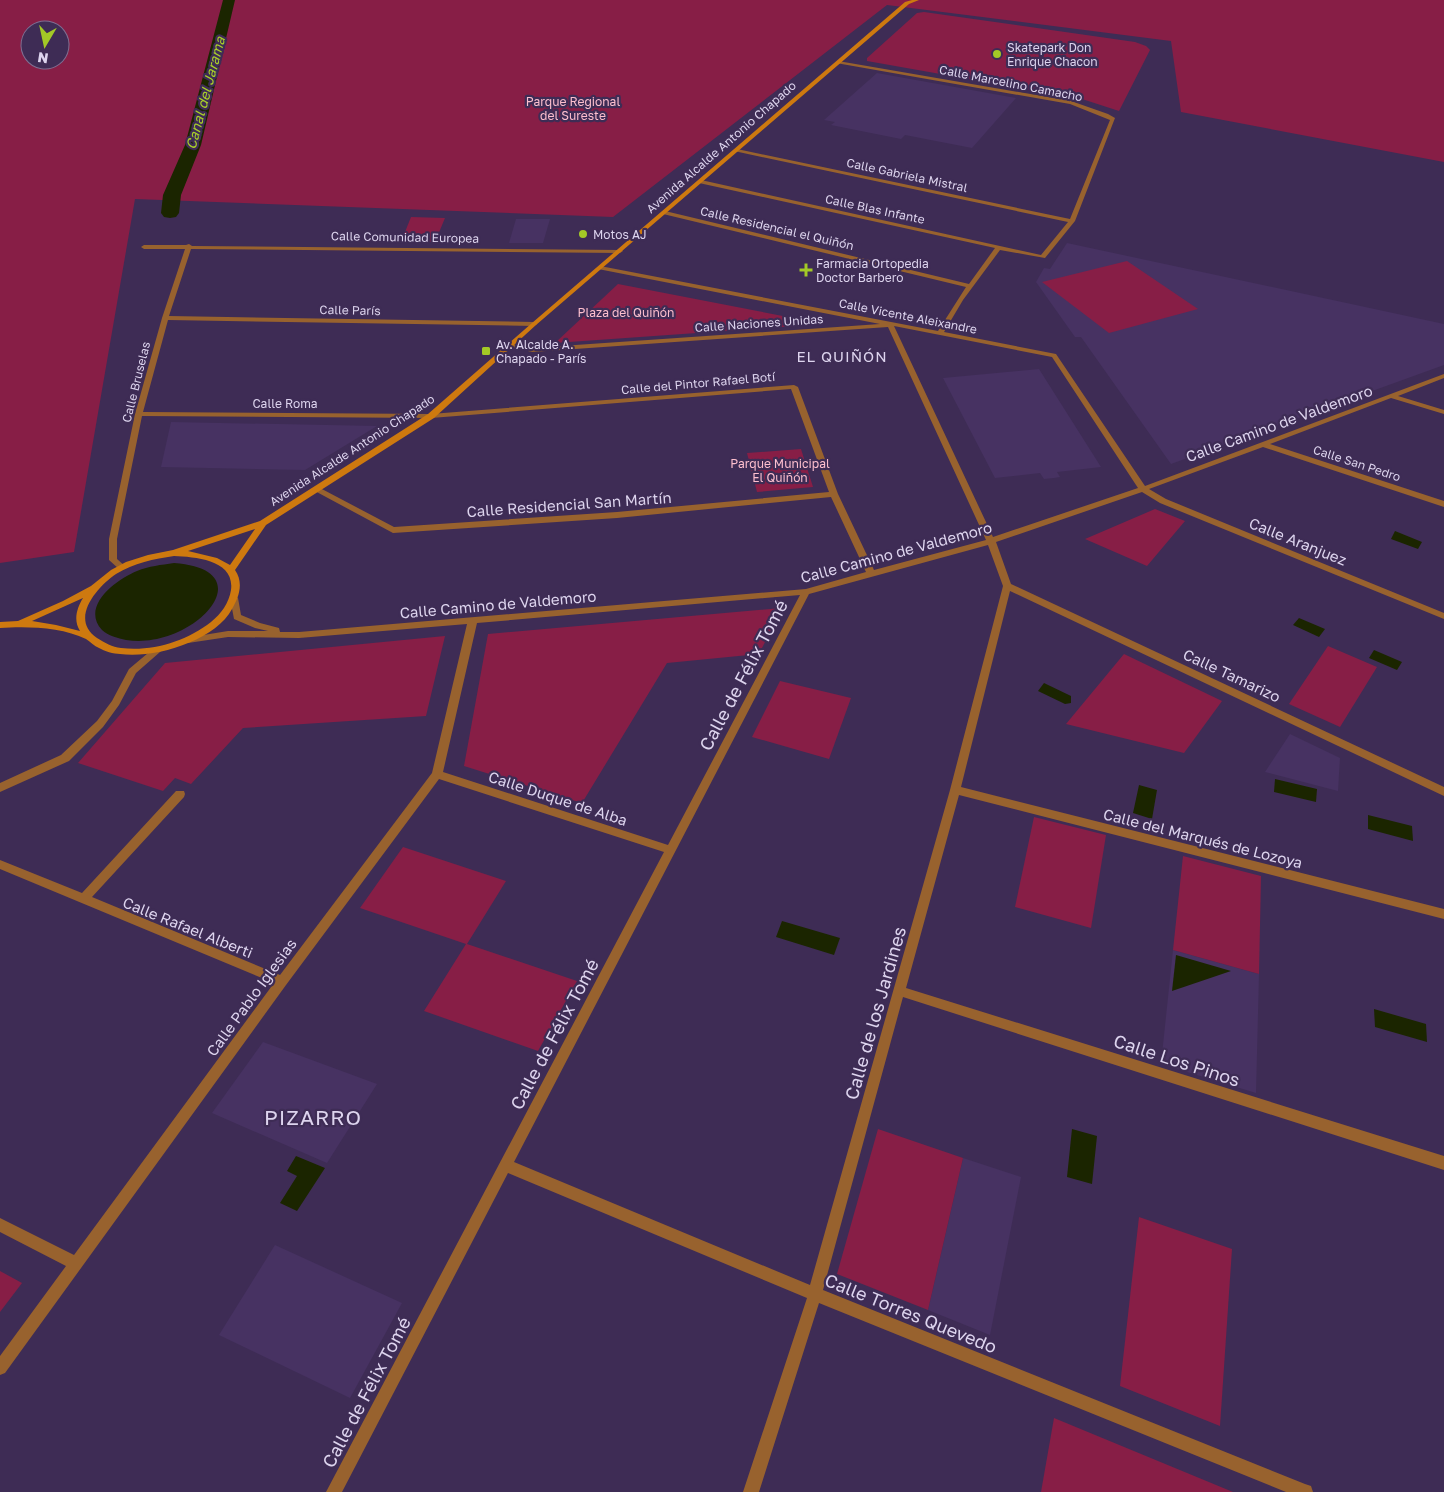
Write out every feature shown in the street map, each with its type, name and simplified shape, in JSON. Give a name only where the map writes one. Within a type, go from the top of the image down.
[{"type":"main road","name":"Avenida Alcalde Antonio Chapado","points":[[174,553],[263,523],[431,416],[534,324],[737,151],[907,2],[917,0]]},
{"type":"main road","name":"Avenida Alcalde Antonio Chapado","points":[[230,571],[263,523]]},
{"type":"main road","points":[[0,625],[21,622],[66,603],[95,587],[122,567],[151,557],[174,553],[197,554],[217,560],[230,571],[236,584],[234,598],[219,619],[209,628],[188,640],[157,650],[117,651],[100,646],[88,637],[58,627],[21,622]]},
{"type":"main road","points":[[88,637],[81,626],[80,614],[85,600],[95,587]]},
{"type":"street","name":"Calle Marcelino Camacho","points":[[838,62],[1071,103],[1113,119],[1072,221],[1043,257]]},
{"type":"street","name":"Calle Gabriela Mistral","points":[[737,151],[1072,221]]},
{"type":"street","name":"Calle Blas Infante","points":[[701,182],[1043,257]]},
{"type":"street","name":"Calle Residencial el Quiñón","points":[[665,213],[970,286]]},
{"type":"street","points":[[144,246],[189,246]]},
{"type":"street","name":"Calle Comunidad Europea","points":[[189,246],[620,251]]},
{"type":"street","name":"Calle Bruselas","points":[[122,567],[113,560],[113,539],[139,414],[165,318],[189,246]]},
{"type":"street","points":[[939,334],[970,286],[999,247]]},
{"type":"street","name":"Calle Vicente Aleixandre","points":[[600,268],[1054,355],[1143,489]]},
{"type":"street","name":"Calle París","points":[[165,318],[534,324]]},
{"type":"street","points":[[890,325],[991,541],[1007,586]]},
{"type":"street","name":"Calle Naciones Unidas","points":[[511,346],[532,350],[890,325]]},
{"type":"street","name":"Calle Camino de Valdemoro","points":[[188,640],[228,634],[299,635],[806,592],[991,541],[1143,489],[1444,376]]},
{"type":"street","name":"Calle del Pintor Rafael Botí","points":[[431,416],[794,386],[834,494],[872,575]]},
{"type":"street","points":[[1391,396],[1444,412]]},
{"type":"street","name":"Calle Roma","points":[[139,414],[431,416]]},
{"type":"street","name":"Calle San Pedro","points":[[1262,444],[1444,504]]},
{"type":"street","name":"Calle Aranjuez","points":[[1143,489],[1163,501],[1444,616]]},
{"type":"street","name":"Calle Residencial San Martín","points":[[317,490],[393,530],[617,515],[834,494]]},
{"type":"street","name":"Calle de los Jardines","points":[[751,1492],[815,1294],[955,790],[1007,586]]},
{"type":"street","name":"Calle Tamarizo","points":[[1007,586],[1444,792]]},
{"type":"street","name":"Calle de Félix Tomé","points":[[334,1492],[806,592]]},
{"type":"street","name":"Calle Camino de Valdemoro","points":[[234,598],[237,617],[258,626],[299,635]]},
{"type":"street","name":"Calle Pablo Iglesias","points":[[0,1368],[282,981],[437,774],[473,619]]},
{"type":"street","points":[[0,788],[65,758],[100,724],[116,703],[132,671],[157,650]]},
{"type":"street","name":"Calle Duque de Alba","points":[[437,774],[671,850]]},
{"type":"street","name":"Calle del Marqués de Lozoya","points":[[955,790],[1444,914]]},
{"type":"street","points":[[83,900],[180,794]]},
{"type":"street","name":"Calle Rafael Alberti","points":[[0,864],[282,981]]},
{"type":"street","name":"Calle Los Pinos","points":[[900,991],[1444,1163]]},
{"type":"street","name":"Calle Torres Quevedo","points":[[505,1165],[815,1294],[1304,1492]]},
{"type":"street","points":[[0,1225],[77,1264]]},
{"type":"shaded area","points":[[877,73],[1016,98],[972,148],[905,135],[901,139],[831,125],[835,122],[824,120]]},
{"type":"shaded area","points":[[516,219],[550,219],[543,243],[509,243]]},
{"type":"shaded area","points":[[1067,243],[1444,324],[1444,365],[1171,464],[1081,337],[1075,337],[1036,282],[1044,268],[1050,269]]},
{"type":"shaded area","points":[[1039,369],[1101,467],[1057,472],[1060,477],[1054,478],[1044,479],[1040,473],[995,478],[943,378]]},
{"type":"shaded area","points":[[171,422],[377,426],[305,470],[161,467]]},
{"type":"shaded area","points":[[1395,531],[1422,542],[1418,549],[1391,539]]},
{"type":"shaded area","points":[[174,563],[202,569],[215,580],[218,593],[210,608],[195,622],[175,634],[151,640],[126,640],[110,635],[102,630],[96,621],[95,612],[98,603],[111,587],[137,571]]},
{"type":"shaded area","points":[[1299,618],[1325,629],[1319,637],[1293,625]]},
{"type":"shaded area","points":[[1374,650],[1402,662],[1397,670],[1369,658]]},
{"type":"shaded area","points":[[1044,683],[1071,696],[1071,703],[1065,704],[1038,691]]},
{"type":"shaded area","points":[[1290,734],[1340,758],[1338,791],[1265,772]]},
{"type":"shaded area","points":[[1275,779],[1317,789],[1316,802],[1274,792]]},
{"type":"shaded area","points":[[1139,785],[1157,790],[1152,819],[1133,813]]},
{"type":"shaded area","points":[[1368,815],[1412,826],[1413,841],[1368,829]]},
{"type":"shaded area","points":[[782,921],[840,938],[834,955],[776,937]]},
{"type":"shaded area","points":[[1173,950],[1259,974],[1256,1093],[1161,1064]]},
{"type":"shaded area","points":[[1176,955],[1231,971],[1172,991]]},
{"type":"shaded area","points":[[1374,1009],[1426,1024],[1427,1042],[1375,1027]]},
{"type":"shaded area","points":[[263,1042],[377,1084],[327,1163],[212,1113]]},
{"type":"shaded area","points":[[1072,1129],[1097,1136],[1092,1184],[1067,1177]]},
{"type":"shaded area","points":[[296,1156],[325,1168],[297,1211],[280,1203],[297,1176],[287,1171]]},
{"type":"shaded area","points":[[963,1158],[1021,1177],[990,1335],[928,1310]]},
{"type":"shaded area","points":[[275,1245],[402,1303],[350,1398],[219,1335]]},
{"type":"green space","name":"Parque Regional del Sureste","points":[[0,0],[1444,0],[1444,162],[1181,112],[1171,41],[887,5],[613,217],[135,199],[74,552],[0,563]]},
{"type":"green space","points":[[924,12],[1135,42],[1146,46],[1150,50],[1119,111],[1082,99],[867,61],[867,58],[917,13]]},
{"type":"green space","points":[[411,217],[445,218],[435,242],[401,242]]},
{"type":"green space","points":[[1127,261],[1198,309],[1109,333],[1042,282]]},
{"type":"green space","name":"Plaza del Quiñón","points":[[618,284],[824,324],[555,343]]},
{"type":"green space","name":"Parque Municipal El Quiñón","points":[[801,449],[813,487],[757,492],[747,453]]},
{"type":"green space","points":[[1155,509],[1185,521],[1147,566],[1085,539]]},
{"type":"green space","points":[[782,608],[759,654],[667,663],[582,803],[464,766],[488,634]]},
{"type":"green space","points":[[445,636],[426,716],[243,728],[191,784],[175,778],[163,791],[78,763],[165,663]]},
{"type":"green space","points":[[1328,646],[1377,667],[1340,727],[1289,704]]},
{"type":"green space","points":[[1124,654],[1222,701],[1184,753],[1066,724]]},
{"type":"green space","points":[[780,681],[851,698],[829,759],[752,737]]},
{"type":"green space","points":[[1034,817],[1106,835],[1091,928],[1015,907]]},
{"type":"green space","points":[[403,847],[506,881],[467,944],[577,981],[538,1051],[424,1011],[466,944],[360,908]]},
{"type":"green space","points":[[1183,856],[1261,876],[1259,974],[1173,950]]},
{"type":"green space","points":[[878,1129],[963,1158],[928,1310],[837,1274]]},
{"type":"green space","points":[[1139,1217],[1232,1249],[1220,1426],[1120,1386]]},
{"type":"green space","points":[[0,1271],[22,1283],[0,1312]]},
{"type":"green space","points":[[1054,1418],[1233,1492],[1041,1492]]},
{"type":"waterway","name":"Canal del Jarama","points":[[170,213],[172,195],[193,145],[229,0]]},
{"type":"place","name":"Skatepark Don Enrique Chacon","points":[[997,54]]},
{"type":"place","name":"Motos AJ","points":[[583,234]]},
{"type":"place","name":"Farmacia Ortopedia Doctor Barbero","points":[[806,270]]},
{"type":"place","name":"Av. Alcalde A. Chapado - París","points":[[486,351]]},
{"type":"district","name":"EL QUIÑÓN","points":[[842,356]]},
{"type":"district","name":"PIZARRO","points":[[313,1117]]}]
